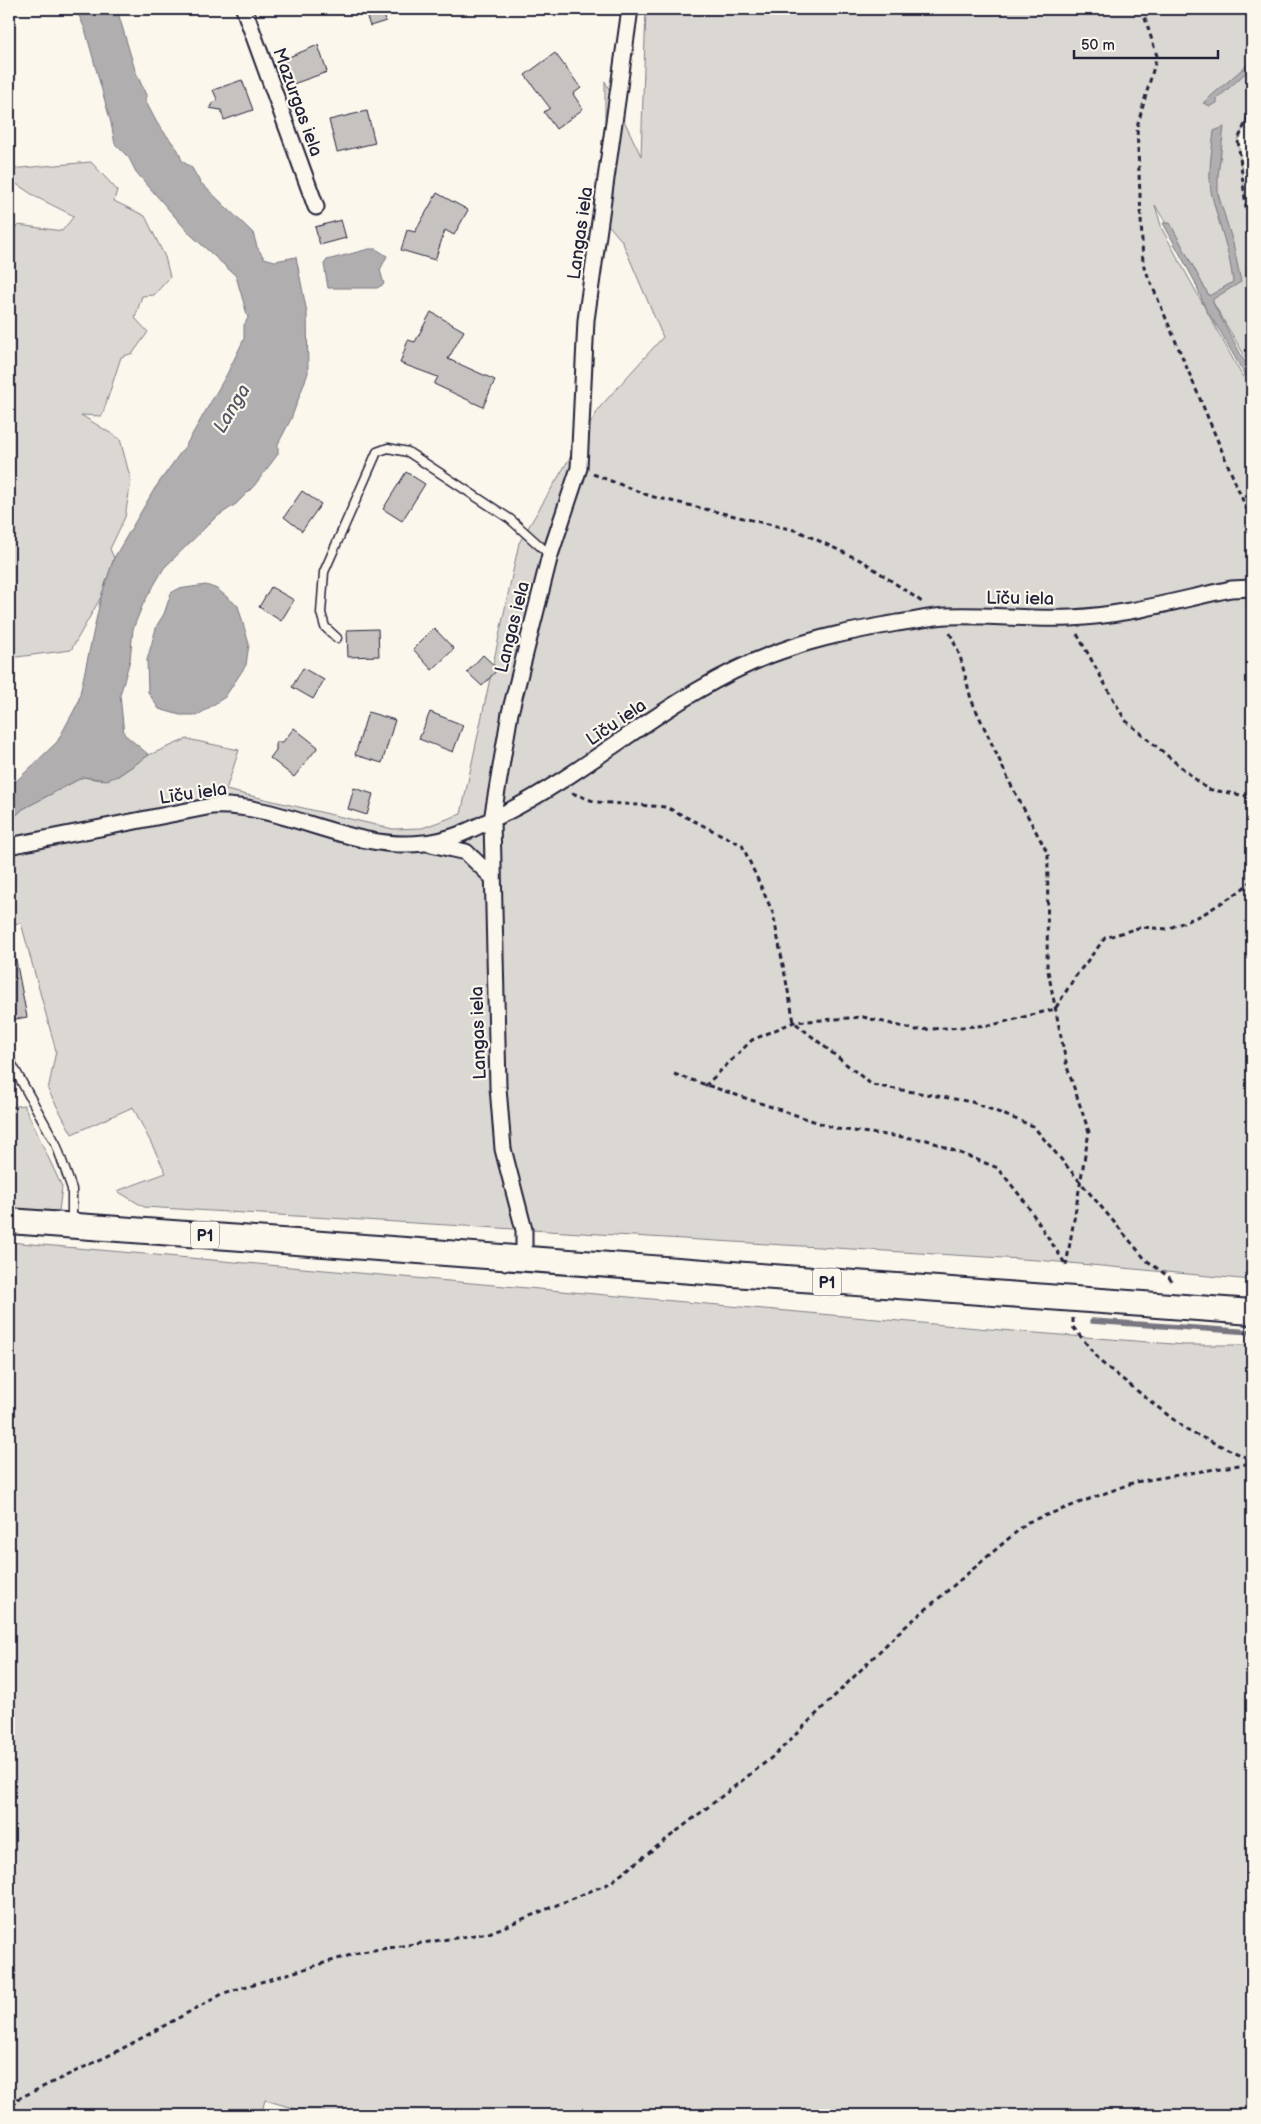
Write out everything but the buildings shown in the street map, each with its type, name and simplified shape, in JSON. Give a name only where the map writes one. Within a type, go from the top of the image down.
[{"type":"main road","name":"P1","points":[[9,1221],[1252,1312]]},
{"type":"street","name":"Mazurgas iela","points":[[244,9],[316,207]]},
{"type":"street","name":"Langas iela","points":[[524,1259],[524,1230],[503,1149],[498,1087],[491,876],[492,820],[510,713],[550,555],[579,468],[586,320],[630,9]]},
{"type":"street","name":"Līču iela","points":[[9,846],[212,806],[235,805],[286,815],[372,841],[398,845],[426,843],[458,836],[555,786],[664,712],[717,680],[779,651],[840,633],[942,616],[1068,618],[1103,616],[1231,589],[1252,588]]},
{"type":"street","points":[[426,843],[466,852],[491,876]]},
{"type":"lane","points":[[337,638],[325,627],[321,613],[324,572],[377,452],[388,448],[408,452],[510,519],[550,555]]},
{"type":"lane","points":[[10,1063],[56,1144],[72,1189],[72,1225]]},
{"type":"path","points":[[1142,9],[1157,56],[1138,127],[1143,264],[1252,522]]},
{"type":"path","points":[[1252,108],[1238,140],[1246,207],[1252,216]]},
{"type":"path","points":[[579,468],[650,496],[798,531],[864,562],[942,616],[960,656],[971,699],[1010,783],[1048,854],[1046,966],[1067,1067],[1089,1132],[1066,1266],[1025,1202],[998,1168],[927,1140],[837,1129],[674,1074]]},
{"type":"path","points":[[1068,618],[1126,720],[1207,789],[1252,797]]},
{"type":"path","points":[[555,786],[596,802],[666,807],[742,845],[773,913],[794,1022],[872,1085],[972,1102],[1033,1126],[1146,1260],[1169,1277],[1186,1308]]},
{"type":"path","points":[[705,1086],[752,1040],[794,1022],[863,1017],[916,1030],[992,1025],[1055,1009],[1075,977],[1105,938],[1141,927],[1167,929],[1202,915],[1237,893],[1252,880]]},
{"type":"path","points":[[1072,1300],[1073,1327],[1102,1364],[1188,1431],[1252,1461]]},
{"type":"path","points":[[9,2103],[116,2052],[224,1993],[361,1952],[489,1933],[610,1883],[774,1755],[898,1634],[1028,1522],[1135,1482],[1252,1461]]},
{"type":"shaded area","points":[[646,9],[1252,9],[1252,108],[1238,140],[1246,207],[1252,216],[1252,368],[1155,205],[1162,229],[1252,394],[1252,1280],[1037,1260],[144,1207],[117,1191],[166,1173],[133,1107],[72,1134],[48,1090],[56,1051],[21,923],[9,924],[9,822],[23,809],[83,777],[100,780],[118,776],[149,755],[187,739],[239,750],[226,790],[393,829],[422,828],[461,814],[519,543],[600,407],[663,337],[622,241],[605,221],[605,81],[641,156]]},
{"type":"shaded area","points":[[91,162],[117,190],[114,201],[145,216],[165,257],[170,277],[154,295],[142,296],[135,318],[148,332],[133,353],[121,357],[102,416],[81,415],[120,439],[131,481],[125,517],[110,549],[114,558],[101,597],[71,650],[9,658],[9,234],[18,225],[62,231],[74,216],[36,197],[9,179],[9,169]]},
{"type":"shaded area","points":[[24,1105],[62,1187],[59,1211],[9,1208],[9,1107]]},
{"type":"shaded area","points":[[9,1242],[1023,1332],[1185,1345],[1252,1345],[1252,2115],[306,2115],[303,2111],[265,2100],[261,2115],[9,2115]]},
{"type":"water","name":"Langa","points":[[76,9],[117,9],[135,70],[146,95],[146,102],[157,123],[178,150],[182,161],[192,168],[200,182],[253,233],[257,247],[264,258],[275,261],[296,257],[307,313],[308,373],[291,419],[278,444],[278,454],[254,486],[236,504],[215,518],[164,568],[143,604],[133,629],[130,660],[120,695],[124,734],[149,755],[118,776],[107,780],[83,777],[23,809],[9,822],[9,788],[57,742],[78,703],[101,597],[114,558],[155,488],[186,445],[227,374],[244,339],[244,325],[248,318],[236,276],[190,234],[136,172],[129,158],[115,144],[85,29]]},
{"type":"water","points":[[1248,64],[1251,64],[1252,67],[1217,99],[1217,103],[1210,106],[1203,103]]},
{"type":"water","points":[[1224,127],[1218,176],[1218,194],[1233,243],[1241,282],[1213,299],[1213,303],[1245,362],[1252,360],[1252,388],[1206,310],[1195,282],[1163,223],[1170,223],[1209,296],[1233,282],[1227,249],[1212,196],[1210,180],[1214,131]]},
{"type":"water","points":[[369,249],[376,249],[387,256],[380,270],[384,284],[377,288],[328,288],[324,264],[327,260]]},
{"type":"water","points":[[206,585],[217,589],[238,606],[249,644],[246,665],[225,697],[198,715],[180,715],[159,709],[148,692],[147,660],[157,625],[164,614],[171,593],[178,589]]},
{"type":"waterway","points":[[1092,1321],[1252,1332]]}]
